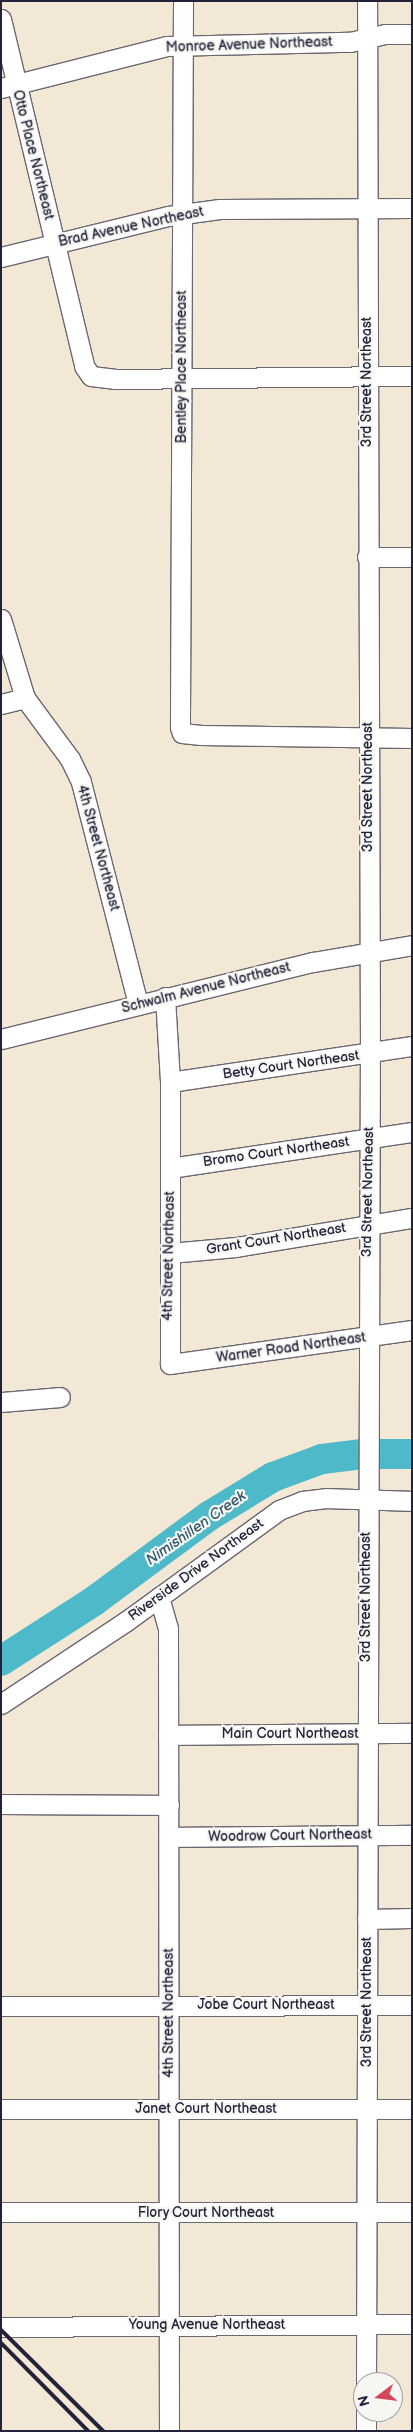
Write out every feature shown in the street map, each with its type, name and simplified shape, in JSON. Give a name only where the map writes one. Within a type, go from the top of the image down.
[{"type":"street","name":"Bentley Place Northeast","points":[[183,1],[182,733],[368,738]]},
{"type":"street","name":"3rd Street Northeast","points":[[366,1],[370,1053],[366,1415],[366,2372]]},
{"type":"street","name":"Otto Place Northeast","points":[[1,19],[9,86],[55,244],[84,366],[91,376],[114,380],[181,379]]},
{"type":"street","name":"Monroe Avenue Northeast","points":[[9,86],[154,48],[183,44],[350,42],[412,34]]},
{"type":"street","name":"Brad Avenue Northeast","points":[[1,257],[182,214],[254,207],[412,208]]},
{"type":"street","points":[[181,379],[412,376]]},
{"type":"street","points":[[367,556],[412,557]]},
{"type":"street","name":"4th Street Northeast","points":[[1,619],[25,698],[55,736],[81,782],[138,1004]]},
{"type":"street","points":[[1,704],[25,698]]},
{"type":"street","points":[[368,738],[412,738]]},
{"type":"street","name":"Schwalm Avenue Northeast","points":[[1,1039],[138,1004],[369,952],[412,945]]},
{"type":"street","name":"4th Street Northeast","points":[[165,998],[170,1082],[170,1364]]},
{"type":"street","name":"Betty Court Northeast","points":[[170,1082],[412,1046]]},
{"type":"street","name":"Bromo Court Northeast","points":[[170,1168],[412,1132]]},
{"type":"street","name":"Grant Court Northeast","points":[[170,1253],[236,1247],[412,1218]]},
{"type":"street","name":"Warner Road Northeast","points":[[170,1364],[412,1330]]},
{"type":"street","points":[[1,1402],[60,1397]]},
{"type":"street","name":"Riverside Drive Northeast","points":[[1,1704],[159,1596],[279,1510],[314,1499],[366,1492],[412,1501]]},
{"type":"street","name":"4th Street Northeast","points":[[159,1596],[168,1629],[168,2431]]},
{"type":"street","name":"Main Court Northeast","points":[[168,1735],[412,1733]]},
{"type":"street","points":[[1,1804],[169,1804]]},
{"type":"street","name":"Woodrow Court Northeast","points":[[169,1838],[412,1835]]},
{"type":"street","points":[[367,1918],[412,1918]]},
{"type":"street","name":"Jobe Court Northeast","points":[[1,2006],[412,2005]]},
{"type":"street","name":"Janet Court Northeast","points":[[1,2109],[412,2109]]},
{"type":"street","name":"Flory Court Northeast","points":[[1,2212],[412,2212]]},
{"type":"street","name":"Young Avenue Northeast","points":[[1,2327],[412,2324]]},
{"type":"waterway","name":"Nimishillen Creek","points":[[1,1661],[94,1601],[209,1516],[273,1477],[322,1459],[363,1454],[412,1454]]},
{"type":"railway","points":[[1,2330],[103,2431]]},
{"type":"railway","points":[[1,2343],[88,2431]]}]
